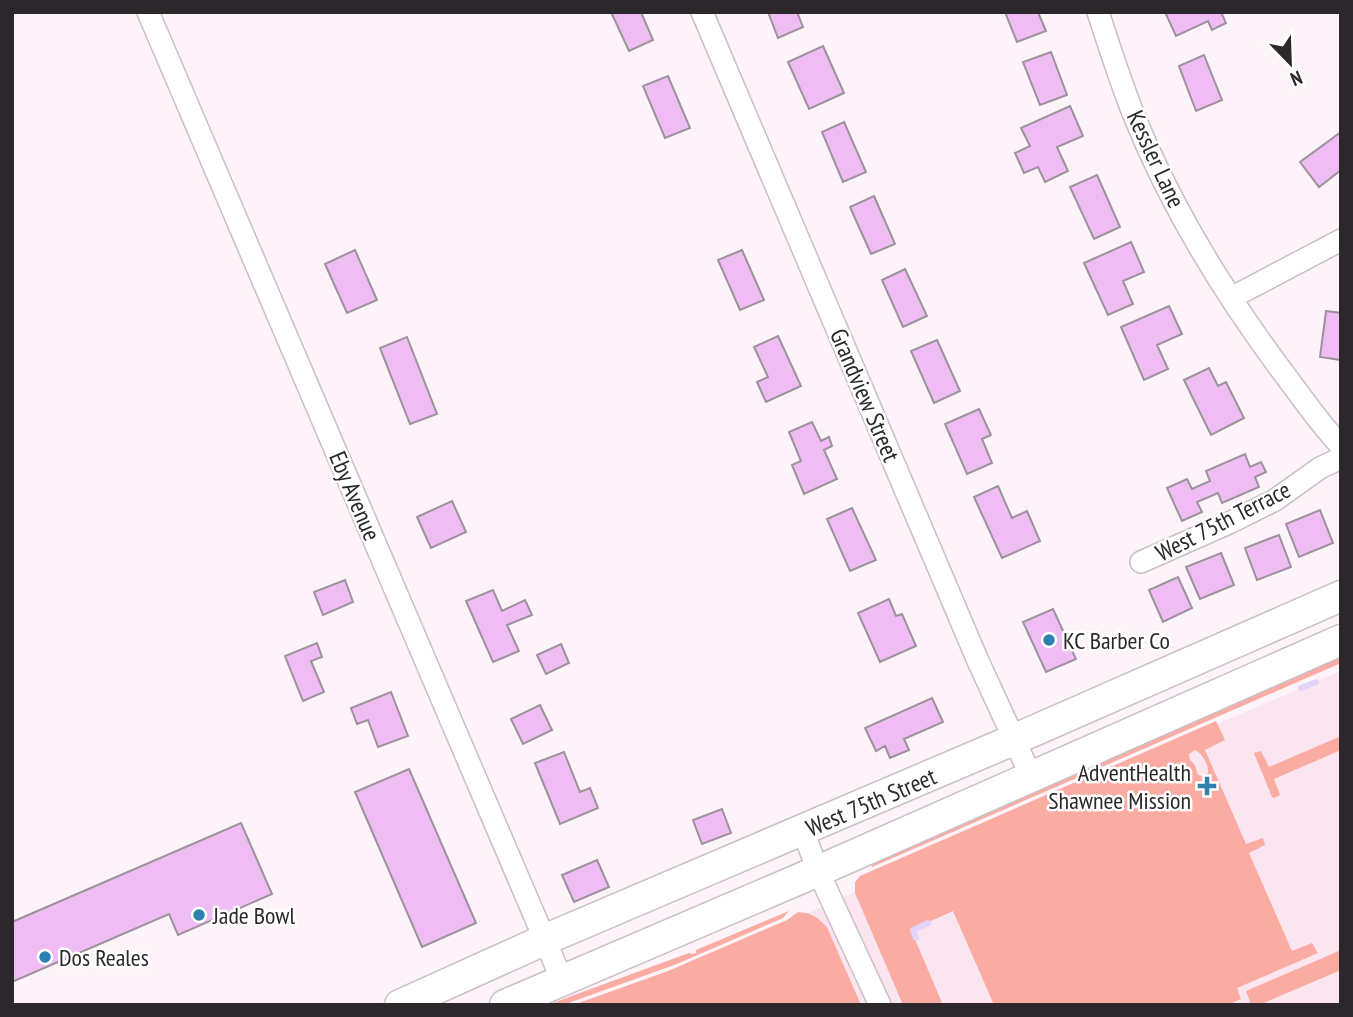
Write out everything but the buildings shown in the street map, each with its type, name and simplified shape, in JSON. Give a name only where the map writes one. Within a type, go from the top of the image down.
[{"type":"main road","name":"West 75th Street","points":[[400,1005],[544,940],[803,831],[1341,596]]},
{"type":"main road","name":"West 75th Street","points":[[505,1005],[818,871],[1341,640]]},
{"type":"street","name":"Eby Avenue","points":[[148,12],[562,980]]},
{"type":"street","name":"Grandview Street","points":[[702,12],[1013,740],[1031,776]]},
{"type":"street","name":"Kessler Lane","points":[[1098,12],[1133,113],[1182,217],[1261,344],[1341,446]]},
{"type":"street","points":[[1231,298],[1341,240]]},
{"type":"street","name":"West 75th Terrace","points":[[1141,562],[1275,500],[1320,468],[1341,458]]},
{"type":"street","points":[[803,831],[818,871],[880,1005]]},
{"type":"shaded area","points":[[1341,657],[1341,663],[872,867],[870,861]]},
{"type":"shaded area","name":"AdventHealth Shawnee Mission","points":[[1341,671],[1341,1005],[600,1005],[860,890],[875,871]]},
{"type":"shaded area","points":[[1216,721],[1225,740],[1205,750],[1246,844],[1263,838],[1265,845],[1249,853],[1292,951],[1312,943],[1318,953],[1237,988],[1241,999],[1227,1005],[994,1005],[953,911],[911,930],[943,1005],[903,1005],[855,893],[855,882],[860,876]],"holes":[[[1195,750],[1207,766],[1208,773],[1203,776],[1198,775],[1190,760],[1189,754]]]},
{"type":"shaded area","points":[[1341,736],[1341,750],[1274,779],[1280,795],[1272,797],[1254,753],[1261,751],[1269,767]]},
{"type":"shaded area","points":[[789,911],[783,918],[677,964],[563,1005],[547,1005],[689,953],[696,953],[696,950]]},
{"type":"shaded area","points":[[798,912],[816,917],[827,927],[861,1005],[573,1005],[668,971],[787,920]]},
{"type":"shaded area","points":[[1341,950],[1341,970],[1259,1005],[1243,1005],[1250,1002],[1246,991]]},
{"type":"waterway","points":[[1301,688],[1316,682]]},
{"type":"waterway","points":[[916,938],[913,930],[928,923]]},
{"type":"place","name":"KC Barber Co","points":[[1049,640]]},
{"type":"place","name":"AdventHealth Shawnee Mission","points":[[1207,786]]},
{"type":"place","name":"Jade Bowl","points":[[199,915]]},
{"type":"place","name":"Dos Reales","points":[[45,957]]}]
